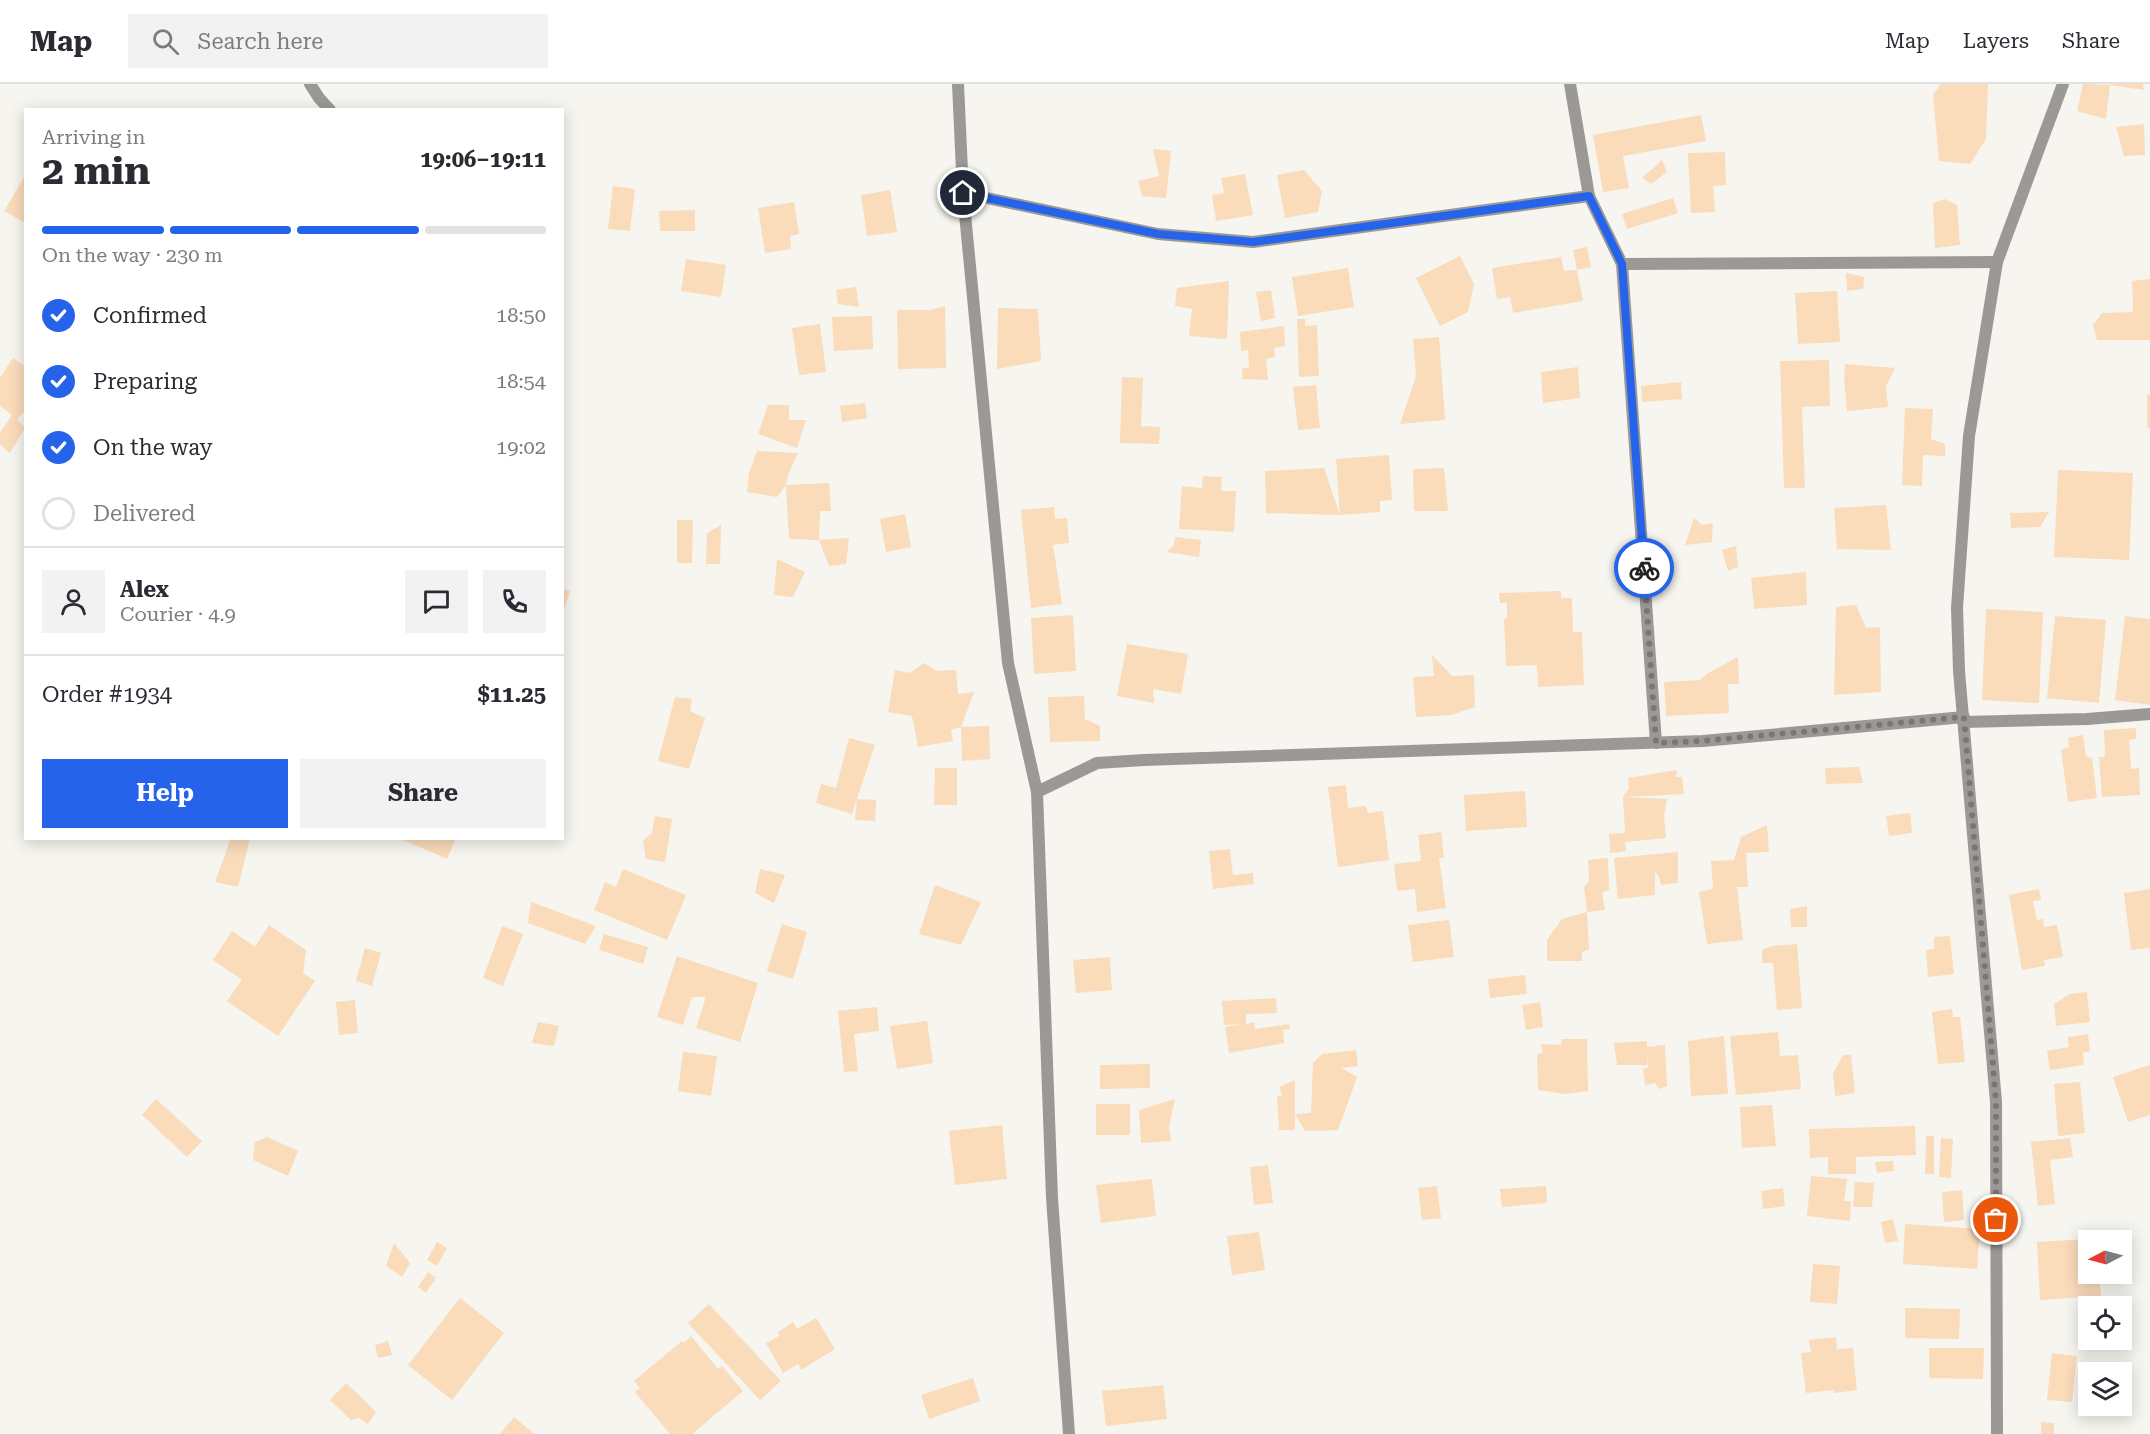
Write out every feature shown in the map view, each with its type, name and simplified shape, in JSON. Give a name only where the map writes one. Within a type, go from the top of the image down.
[{"type":"street","points":[[310,84],[328,108]]},
{"type":"street","points":[[958,84],[963,193],[1008,663],[1037,792],[1052,1198],[1069,1434]]},
{"type":"street","points":[[1570,84],[1589,196],[1622,264],[1656,743]]},
{"type":"street","points":[[1997,1434],[1996,1102],[1959,671],[1957,608],[1969,436],[1997,262],[2063,84]]},
{"type":"street","points":[[963,193],[1158,234],[1253,242],[1589,196]]},
{"type":"street","points":[[1622,264],[1997,262]]},
{"type":"street","points":[[1037,792],[1097,764],[1702,741],[1964,719],[2087,719],[2150,714]]},
{"type":"building","points":[[1941,84],[1988,84],[1986,139],[1970,164],[1939,161],[1933,95]]},
{"type":"building","points":[[2083,84],[2110,85],[2106,119],[2077,111]]},
{"type":"building","points":[[2143,84],[2144,90],[2110,85]]},
{"type":"building","points":[[1701,115],[1706,141],[1623,156],[1629,188],[1603,192],[1593,135]]},
{"type":"building","points":[[2144,124],[2145,155],[2124,156],[2116,127]]},
{"type":"building","points":[[1153,149],[1171,151],[1166,198],[1142,196],[1138,181],[1159,176]]},
{"type":"building","points":[[1725,152],[1726,185],[1713,186],[1715,212],[1691,213],[1688,153]]},
{"type":"building","points":[[1662,160],[1667,172],[1651,184],[1642,178]]},
{"type":"building","points":[[1304,170],[1322,191],[1318,212],[1285,218],[1277,175]]},
{"type":"building","points":[[1245,174],[1253,215],[1216,221],[1212,195],[1224,193],[1221,178]]},
{"type":"building","points":[[24,177],[24,222],[4,211]]},
{"type":"building","points":[[613,186],[635,189],[630,231],[608,229]]},
{"type":"building","points":[[890,190],[897,232],[867,236],[861,195]]},
{"type":"building","points":[[1673,198],[1678,213],[1627,229],[1622,214]]},
{"type":"building","points":[[1945,199],[1957,205],[1960,245],[1935,248],[1933,203]]},
{"type":"building","points":[[794,202],[799,234],[790,236],[791,249],[765,253],[758,208]]},
{"type":"building","points":[[695,210],[695,231],[660,231],[659,211]]},
{"type":"building","points":[[1587,247],[1591,267],[1577,270],[1573,250]]},
{"type":"building","points":[[1460,256],[1474,284],[1468,312],[1440,326],[1416,278]]},
{"type":"building","points":[[1561,257],[1564,271],[1577,270],[1583,301],[1513,313],[1510,297],[1497,299],[1492,268]]},
{"type":"building","points":[[686,259],[726,265],[721,297],[681,291]]},
{"type":"building","points":[[1348,268],[1354,307],[1298,316],[1292,277]]},
{"type":"building","points":[[1846,273],[1864,277],[1863,289],[1847,291]]},
{"type":"building","points":[[2150,279],[2150,340],[2097,340],[2093,325],[2102,313],[2133,312],[2132,281]]},
{"type":"building","points":[[1229,281],[1227,339],[1189,336],[1192,309],[1175,306],[1177,288]]},
{"type":"building","points":[[856,287],[859,307],[838,304],[836,290]]},
{"type":"building","points":[[1271,290],[1275,318],[1261,321],[1256,292]]},
{"type":"building","points":[[1837,291],[1840,342],[1798,344],[1795,293]]},
{"type":"building","points":[[945,306],[946,368],[898,369],[897,310],[931,310]]},
{"type":"building","points":[[998,308],[1038,309],[1041,361],[997,369]]},
{"type":"building","points":[[872,316],[873,349],[834,351],[832,317]]},
{"type":"building","points":[[1297,319],[1305,319],[1305,326],[1317,325],[1319,376],[1299,377]]},
{"type":"building","points":[[820,324],[826,372],[799,375],[792,328]]},
{"type":"building","points":[[1284,326],[1285,346],[1274,348],[1275,357],[1266,359],[1268,380],[1242,379],[1242,369],[1249,367],[1248,350],[1241,351],[1240,332]]},
{"type":"building","points":[[1439,337],[1445,420],[1400,424],[1416,376],[1413,339]]},
{"type":"building","points":[[13,358],[24,366],[24,412],[17,419],[24,430],[10,453],[0,444],[0,433],[12,415],[0,406],[0,378]]},
{"type":"building","points":[[1829,360],[1830,406],[1802,407],[1805,488],[1784,488],[1780,361]]},
{"type":"building","points":[[1845,364],[1895,368],[1886,386],[1888,407],[1847,411]]},
{"type":"building","points":[[1578,367],[1580,398],[1543,403],[1541,372]]},
{"type":"building","points":[[1122,377],[1143,378],[1141,426],[1160,427],[1159,444],[1120,443]]},
{"type":"building","points":[[1681,382],[1682,399],[1642,402],[1641,386]]},
{"type":"building","points":[[1316,385],[1320,428],[1298,430],[1293,387]]},
{"type":"building","points":[[2147,395],[2150,395],[2150,428],[2147,428]]},
{"type":"building","points":[[865,403],[867,418],[842,422],[840,406]]},
{"type":"building","points":[[768,405],[789,405],[789,420],[806,420],[797,448],[758,434]]},
{"type":"building","points":[[1905,408],[1933,409],[1931,439],[1945,444],[1945,456],[1923,455],[1922,486],[1902,485]]},
{"type":"building","points":[[757,451],[798,453],[786,485],[777,497],[747,492],[749,473]]},
{"type":"building","points":[[1389,455],[1392,500],[1380,501],[1380,512],[1340,515],[1336,459]]},
{"type":"building","points":[[1324,468],[1340,515],[1266,513],[1265,471]]},
{"type":"building","points":[[1444,468],[1448,511],[1414,511],[1413,469]]},
{"type":"building","points":[[2058,470],[2133,473],[2129,560],[2054,557]]},
{"type":"building","points":[[1203,476],[1222,477],[1221,491],[1236,491],[1234,532],[1179,529],[1182,486],[1202,488]]},
{"type":"building","points":[[829,483],[831,511],[820,511],[819,540],[789,539],[786,485]]},
{"type":"building","points":[[1886,505],[1891,550],[1837,549],[1834,508]]},
{"type":"building","points":[[1054,507],[1055,519],[1067,518],[1069,543],[1053,545],[1062,604],[1031,608],[1021,510]]},
{"type":"building","points":[[2049,512],[2040,527],[2011,528],[2010,513]]},
{"type":"building","points":[[905,514],[911,547],[886,552],[880,519]]},
{"type":"building","points":[[1694,518],[1702,525],[1713,523],[1712,542],[1685,545]]},
{"type":"building","points":[[677,520],[693,520],[692,563],[677,563]]},
{"type":"building","points":[[721,525],[720,564],[706,564],[707,533]]},
{"type":"building","points":[[1175,537],[1201,540],[1199,557],[1167,552],[1174,545]]},
{"type":"building","points":[[849,538],[846,564],[829,566],[819,540]]},
{"type":"building","points":[[1736,546],[1738,567],[1728,571],[1722,550]]},
{"type":"building","points":[[777,559],[805,572],[793,597],[774,595]]},
{"type":"building","points":[[1806,572],[1807,605],[1754,609],[1751,578]]},
{"type":"building","points":[[564,590],[570,591],[564,609]]},
{"type":"building","points":[[1561,591],[1561,598],[1572,598],[1573,632],[1582,632],[1584,685],[1538,687],[1537,665],[1506,666],[1504,619],[1507,619],[1507,603],[1500,603],[1499,593]]},
{"type":"building","points":[[1856,605],[1866,628],[1880,627],[1881,692],[1834,695],[1836,607]]},
{"type":"building","points":[[1986,609],[2043,612],[2039,703],[1982,700]]},
{"type":"building","points":[[1073,615],[1076,671],[1034,674],[1031,618]]},
{"type":"building","points":[[2055,616],[2106,620],[2099,703],[2047,698]]},
{"type":"building","points":[[2125,616],[2150,619],[2150,705],[2115,700]]},
{"type":"building","points":[[1127,644],[1188,654],[1181,694],[1153,689],[1154,703],[1117,696]]},
{"type":"building","points":[[1432,655],[1452,676],[1474,675],[1475,707],[1451,715],[1416,717],[1413,677],[1434,676]]},
{"type":"building","points":[[1738,657],[1739,684],[1728,684],[1729,713],[1666,716],[1664,682],[1700,680],[1708,673]]},
{"type":"building","points":[[924,663],[936,671],[956,670],[958,694],[974,692],[961,727],[951,730],[953,741],[918,747],[912,716],[888,712],[895,670],[910,673]]},
{"type":"building","points":[[1084,696],[1085,719],[1100,726],[1100,741],[1050,742],[1048,697]]},
{"type":"building","points":[[675,697],[692,699],[690,711],[705,718],[689,769],[658,761]]},
{"type":"building","points":[[989,726],[990,759],[962,761],[961,727]]},
{"type":"building","points":[[2136,728],[2136,739],[2129,740],[2131,769],[2139,768],[2140,795],[2102,797],[2099,757],[2105,757],[2104,730]]},
{"type":"building","points":[[2083,735],[2086,756],[2092,758],[2097,798],[2068,802],[2061,749],[2069,748],[2068,738]]},
{"type":"building","points":[[849,738],[875,745],[852,814],[816,803],[821,784],[836,788]]},
{"type":"building","points":[[1859,767],[1863,783],[1826,784],[1825,768]]},
{"type":"building","points":[[935,768],[957,768],[957,805],[934,805]]},
{"type":"building","points":[[1677,770],[1676,777],[1682,777],[1684,794],[1625,797],[1667,799],[1664,815],[1666,838],[1625,842],[1626,851],[1610,853],[1609,834],[1625,833],[1623,797],[1629,788],[1628,778]]},
{"type":"building","points":[[1346,785],[1348,808],[1366,806],[1368,813],[1383,811],[1389,860],[1338,867],[1328,787]]},
{"type":"building","points":[[1525,791],[1527,827],[1466,831],[1464,795]]},
{"type":"building","points":[[857,799],[876,800],[875,821],[855,820]]},
{"type":"building","points":[[1910,813],[1912,833],[1889,836],[1886,816]]},
{"type":"building","points":[[655,816],[672,819],[665,862],[646,859],[643,841],[652,833]]},
{"type":"building","points":[[1767,825],[1769,852],[1746,853],[1748,887],[1737,887],[1743,940],[1707,944],[1699,892],[1713,889],[1711,861],[1734,860],[1741,837]]},
{"type":"building","points":[[1441,832],[1444,858],[1439,858],[1446,908],[1417,912],[1415,889],[1397,891],[1394,864],[1421,861],[1418,835]]},
{"type":"building","points":[[230,840],[250,840],[238,887],[215,882]]},
{"type":"building","points":[[404,840],[455,840],[447,859]]},
{"type":"building","points":[[1230,849],[1233,875],[1253,873],[1254,884],[1213,889],[1209,851]]},
{"type":"building","points":[[1678,852],[1678,883],[1661,885],[1655,872],[1655,895],[1618,899],[1614,858]]},
{"type":"building","points":[[1608,858],[1609,890],[1602,892],[1605,910],[1587,912],[1584,887],[1589,881],[1588,860]]},
{"type":"building","points":[[623,869],[686,895],[667,940],[594,910],[605,882],[616,887]]},
{"type":"building","points":[[760,869],[785,875],[774,903],[755,893]]},
{"type":"building","points":[[935,885],[981,902],[961,945],[919,934]]},
{"type":"building","points":[[2039,889],[2041,900],[2033,901],[2037,920],[2043,919],[2044,927],[2057,925],[2063,957],[2044,960],[2045,966],[2022,970],[2009,895]]},
{"type":"building","points":[[2150,889],[2150,948],[2131,950],[2124,893]]},
{"type":"building","points":[[531,902],[596,926],[585,944],[528,923]]},
{"type":"building","points":[[1807,906],[1807,927],[1791,927],[1790,909]]},
{"type":"building","points":[[1587,912],[1589,949],[1582,952],[1582,961],[1547,961],[1547,940],[1562,919]]},
{"type":"building","points":[[1449,920],[1454,957],[1413,962],[1408,925]]},
{"type":"building","points":[[782,924],[807,932],[793,979],[767,971]]},
{"type":"building","points":[[269,925],[306,950],[303,973],[315,981],[278,1036],[227,1001],[242,980],[213,960],[232,931],[255,947]]},
{"type":"building","points":[[502,926],[523,934],[503,986],[483,978]]},
{"type":"building","points":[[604,934],[648,947],[643,964],[599,950]]},
{"type":"building","points":[[1950,936],[1954,974],[1928,977],[1926,950],[1934,949],[1934,937]]},
{"type":"building","points":[[1797,944],[1802,1008],[1777,1010],[1773,963],[1762,963],[1762,950],[1772,946]]},
{"type":"building","points":[[365,948],[381,953],[372,986],[356,981]]},
{"type":"building","points":[[677,956],[758,983],[740,1042],[696,1028],[706,997],[692,997],[683,1025],[657,1017]]},
{"type":"building","points":[[1110,957],[1112,990],[1076,993],[1073,960]]},
{"type":"building","points":[[1525,975],[1527,994],[1490,998],[1488,979]]},
{"type":"building","points":[[2087,992],[2090,1022],[2056,1026],[2054,1004],[2070,994]]},
{"type":"building","points":[[1276,998],[1277,1013],[1246,1014],[1246,1024],[1254,1022],[1255,1029],[1289,1024],[1290,1029],[1283,1030],[1284,1043],[1229,1053],[1225,1027],[1243,1024],[1224,1025],[1222,1001]]},
{"type":"building","points":[[355,1000],[358,1033],[339,1035],[336,1002]]},
{"type":"building","points":[[1540,1002],[1543,1027],[1526,1030],[1522,1005]]},
{"type":"building","points":[[877,1007],[879,1031],[854,1034],[858,1071],[844,1072],[838,1011]]},
{"type":"building","points":[[1952,1009],[1953,1017],[1960,1017],[1965,1062],[1938,1064],[1932,1012]]},
{"type":"building","points":[[927,1021],[933,1063],[897,1069],[890,1026]]},
{"type":"building","points":[[538,1022],[559,1026],[554,1046],[532,1043]]},
{"type":"building","points":[[1778,1032],[1780,1056],[1798,1055],[1801,1089],[1736,1095],[1730,1036]]},
{"type":"building","points":[[2088,1034],[2090,1051],[2083,1053],[2084,1065],[2050,1070],[2047,1051],[2069,1047],[2068,1037]]},
{"type":"building","points":[[1724,1036],[1728,1094],[1691,1096],[1688,1041]]},
{"type":"building","points":[[1562,1039],[1587,1039],[1588,1091],[1565,1094],[1538,1090],[1537,1054],[1543,1053],[1541,1044],[1561,1045]]},
{"type":"building","points":[[1647,1041],[1647,1047],[1665,1045],[1667,1086],[1659,1089],[1655,1083],[1645,1085],[1643,1069],[1648,1068],[1647,1055],[1647,1065],[1617,1065],[1614,1043]]},
{"type":"building","points":[[1356,1050],[1358,1066],[1341,1068],[1357,1077],[1338,1130],[1305,1131],[1295,1114],[1311,1113],[1313,1063],[1322,1054]]},
{"type":"building","points":[[683,1052],[717,1056],[711,1096],[678,1091]]},
{"type":"building","points":[[1843,1055],[1851,1055],[1855,1093],[1835,1096],[1833,1073]]},
{"type":"building","points":[[1150,1064],[1150,1088],[1100,1089],[1100,1065]]},
{"type":"building","points":[[2150,1065],[2150,1115],[2128,1122],[2113,1077]]},
{"type":"building","points":[[1295,1080],[1295,1130],[1279,1130],[1277,1097],[1282,1095],[1279,1087]]},
{"type":"building","points":[[2080,1082],[2085,1133],[2058,1136],[2054,1084]]},
{"type":"building","points":[[156,1099],[202,1141],[187,1157],[142,1115]]},
{"type":"building","points":[[1175,1099],[1169,1126],[1171,1141],[1141,1143],[1139,1110]]},
{"type":"building","points":[[1096,1104],[1130,1104],[1130,1135],[1096,1135]]},
{"type":"building","points":[[1772,1105],[1776,1146],[1742,1148],[1740,1107]]},
{"type":"building","points":[[1002,1125],[1007,1179],[955,1185],[949,1131]]},
{"type":"building","points":[[1915,1126],[1916,1155],[1856,1157],[1856,1174],[1828,1174],[1828,1157],[1810,1158],[1809,1129]]},
{"type":"building","points":[[1926,1136],[1934,1136],[1934,1174],[1925,1174]]},
{"type":"building","points":[[267,1137],[298,1151],[288,1176],[253,1160],[255,1142]]},
{"type":"building","points":[[1941,1138],[1953,1139],[1951,1178],[1939,1177]]},
{"type":"building","points":[[2070,1138],[2073,1157],[2050,1160],[2055,1204],[2038,1206],[2031,1142]]},
{"type":"building","points":[[1893,1161],[1894,1171],[1877,1173],[1875,1162]]},
{"type":"building","points":[[1268,1165],[1273,1203],[1254,1205],[1250,1167]]},
{"type":"building","points":[[1811,1176],[1847,1179],[1844,1201],[1851,1201],[1850,1221],[1807,1216]]},
{"type":"building","points":[[1152,1179],[1156,1216],[1101,1223],[1096,1185]]},
{"type":"building","points":[[1855,1182],[1874,1183],[1872,1207],[1853,1207]]},
{"type":"building","points":[[1437,1186],[1441,1218],[1422,1220],[1418,1188]]},
{"type":"building","points":[[1546,1186],[1547,1203],[1502,1207],[1500,1189]]},
{"type":"building","points":[[1783,1188],[1785,1206],[1763,1209],[1761,1191]]},
{"type":"building","points":[[1962,1190],[1964,1220],[1944,1222],[1942,1192]]},
{"type":"building","points":[[1893,1219],[1898,1241],[1885,1243],[1881,1222]]},
{"type":"building","points":[[1905,1224],[1980,1229],[1977,1269],[1903,1264]]},
{"type":"building","points":[[1259,1232],[1265,1270],[1232,1275],[1227,1236]]},
{"type":"building","points":[[2078,1240],[2078,1284],[2100,1284],[2101,1296],[2040,1300],[2037,1242]]},
{"type":"building","points":[[437,1242],[447,1248],[437,1266],[427,1260]]},
{"type":"building","points":[[394,1243],[410,1263],[402,1277],[386,1266]]},
{"type":"building","points":[[1813,1264],[1840,1266],[1837,1304],[1810,1302]]},
{"type":"building","points":[[428,1272],[436,1278],[426,1293],[418,1287]]},
{"type":"building","points":[[460,1298],[504,1333],[452,1400],[408,1365]]},
{"type":"building","points":[[709,1304],[781,1381],[760,1400],[688,1323]]},
{"type":"building","points":[[1905,1308],[1960,1309],[1959,1339],[1905,1338]]},
{"type":"building","points":[[816,1318],[835,1349],[801,1370],[798,1364],[783,1373],[766,1343],[779,1336],[778,1332],[793,1322],[797,1329]]},
{"type":"building","points":[[691,1336],[718,1369],[722,1366],[743,1391],[692,1434],[670,1434],[635,1392],[640,1388],[634,1381]]},
{"type":"building","points":[[1836,1337],[1837,1349],[1853,1348],[1857,1390],[1806,1393],[1801,1353],[1811,1352],[1809,1340]]},
{"type":"building","points":[[388,1341],[392,1355],[378,1358],[375,1345]]},
{"type":"building","points":[[1929,1348],[1984,1348],[1983,1379],[1929,1378]]},
{"type":"building","points":[[2052,1353],[2077,1356],[2072,1402],[2047,1400]]},
{"type":"building","points":[[973,1378],[980,1401],[929,1419],[921,1395]]},
{"type":"building","points":[[346,1383],[376,1412],[368,1424],[359,1418],[351,1420],[330,1400]]},
{"type":"building","points":[[1163,1385],[1167,1419],[1106,1426],[1102,1391]]},
{"type":"building","points":[[514,1417],[534,1434],[500,1434]]},
{"type":"building","points":[[2041,1422],[2054,1423],[2054,1434],[2041,1434]]},
{"type":"way so far","points":[[1644,568],[1656,743],[1702,741],[1964,717],[1996,1102],[1996,1220]]},
{"type":"route","points":[[963,193],[1158,234],[1253,242],[1589,196],[1622,264],[1644,568]]}]
